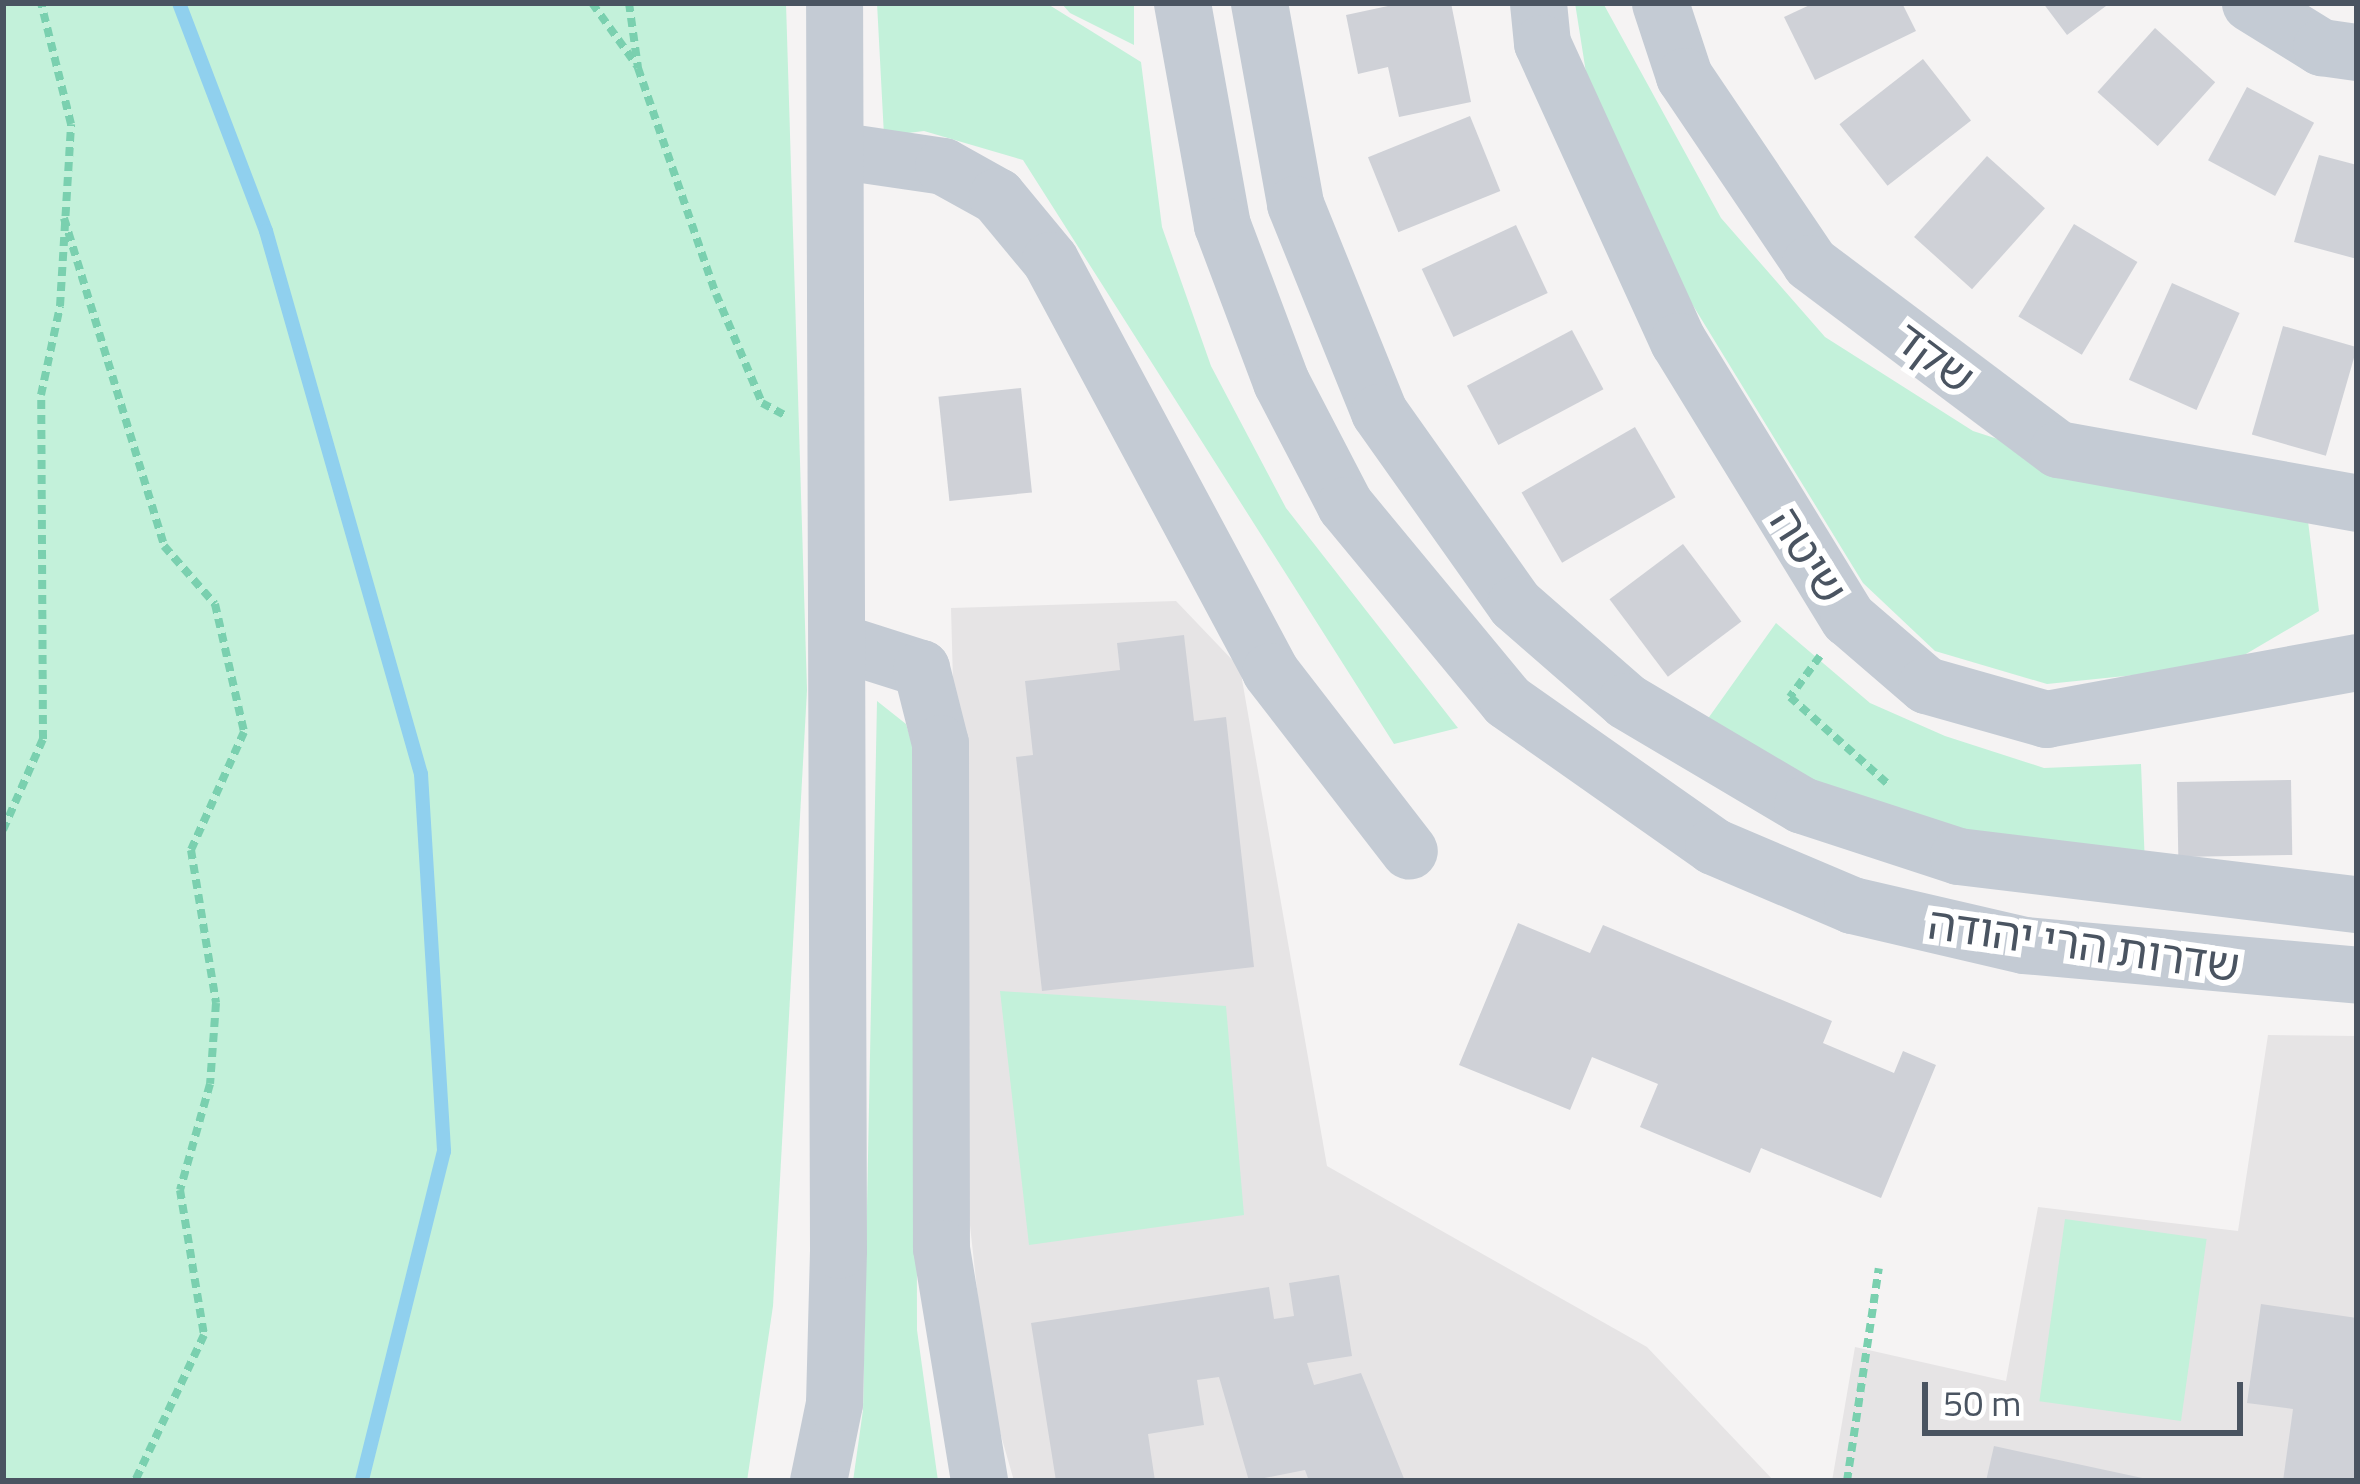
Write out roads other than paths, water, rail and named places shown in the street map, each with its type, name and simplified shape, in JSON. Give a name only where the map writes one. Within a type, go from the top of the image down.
[{"type":"street","points":[[818,1481],[837,1294],[842,643],[834,3]]},
{"type":"street","name":"שדרות הרי יהודה","points":[[1182,3],[1222,225],[1281,382],[1345,505],[1507,701],[1713,847],[1852,905],[2024,945],[2357,975]]},
{"type":"street","name":"שדרות הרי יהודה","points":[[1258,3],[1275,124],[1324,286],[1379,412],[1449,519],[1515,604],[1626,700],[1749,779],[1875,832],[2036,871],[2357,904]]},
{"type":"street","name":"שיטה","points":[[1538,3],[1542,43],[1678,341],[1848,618],[1926,685],[2046,719],[2357,662]]},
{"type":"street","name":"שקד","points":[[1660,3],[1684,76],[1810,263],[2058,449],[2357,503]]},
{"type":"street","points":[[2250,3],[2321,47],[2357,52]]},
{"type":"street","points":[[835,150],[943,166],[997,196],[1050,260],[1270,671],[1409,851]]},
{"type":"street","points":[[842,643],[921,668],[940,743],[941,1248],[979,1481]]},
{"type":"waterway","points":[[179,3],[266,231],[421,774],[444,1151],[362,1481]]}]
